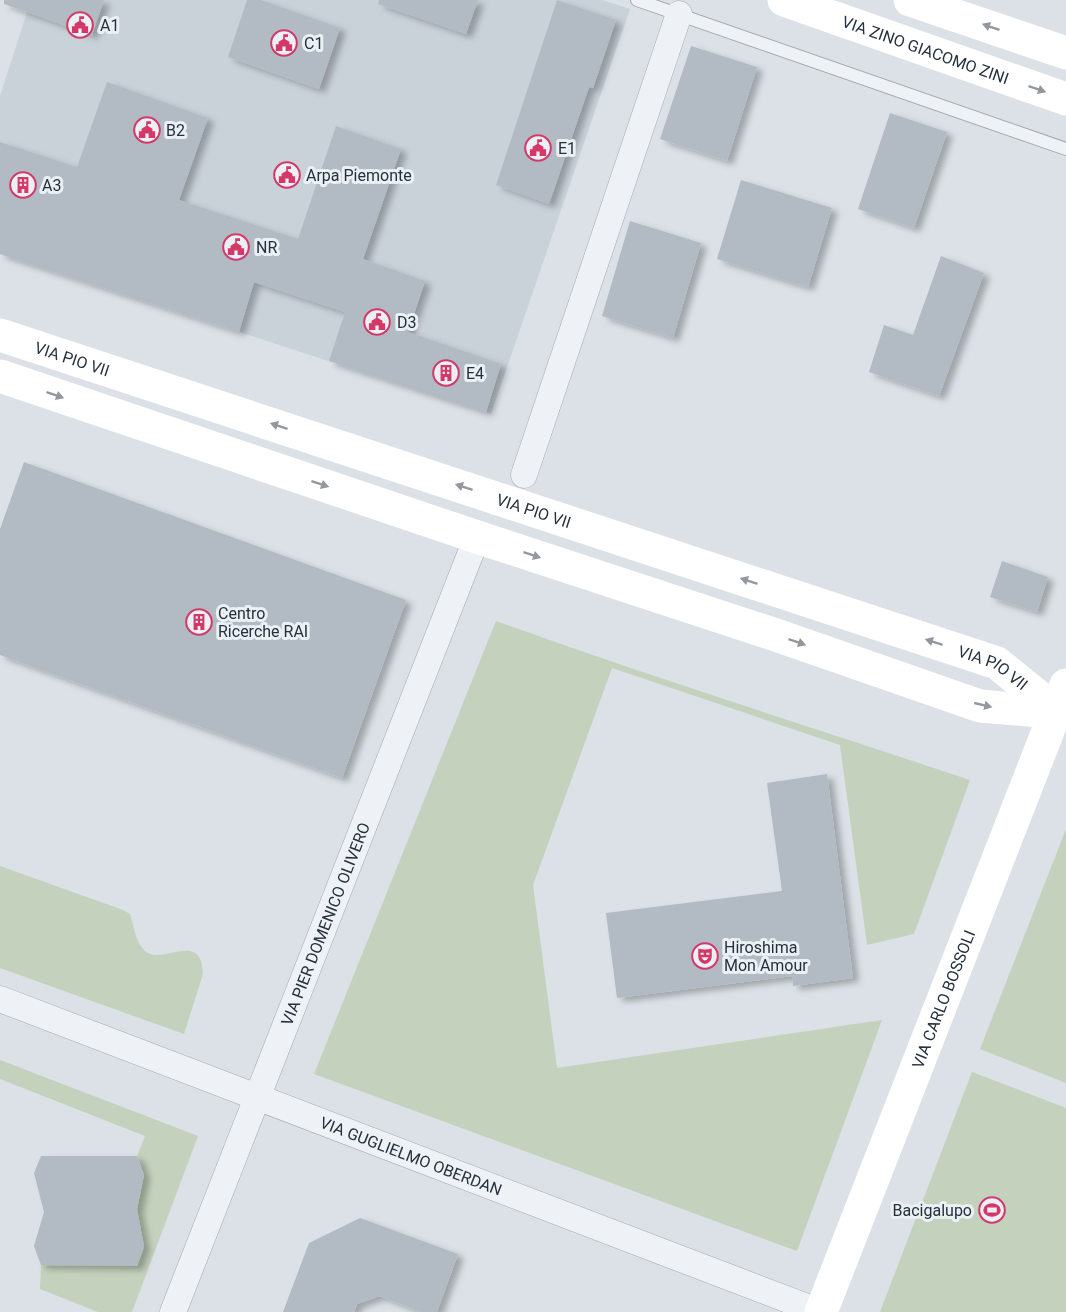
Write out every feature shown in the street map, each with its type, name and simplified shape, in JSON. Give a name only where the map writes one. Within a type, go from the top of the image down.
[{"type":"street","name":"VIA ZINO GIACOMO ZINI","points":[[784,0],[1066,99]]},
{"type":"street","points":[[910,0],[1066,53]]},
{"type":"street","points":[[524,475],[678,14]]},
{"type":"street","name":"VIA PIO VII","points":[[0,334],[997,663],[1063,704]]},
{"type":"street","name":"VIA PIO VII","points":[[0,376],[776,635],[980,706],[1063,704]]},
{"type":"street","name":"VIA PIER DOMENICO OLIVERO","points":[[173,1312],[477,537]]},
{"type":"street","name":"VIA CARLO BOSSOLI","points":[[820,1312],[1063,704]]},
{"type":"street","name":"VIA GUGLIELMO OBERDAN","points":[[0,999],[820,1312]]},
{"type":"lane","points":[[637,0],[1066,149]]},
{"type":"shaded area","name":"Arpa Piemonte","points":[[31,0],[602,0],[630,9],[491,414],[0,254],[0,96]]},
{"type":"green space","points":[[496,621],[970,780],[914,934],[867,945],[840,745],[612,668],[533,885],[557,1068],[882,1020],[797,1251],[314,1074]]},
{"type":"green space","points":[[1066,829],[1066,1083],[980,1049]]},
{"type":"green space","points":[[0,866],[130,914],[139,942],[144,950],[151,954],[188,951],[195,953],[201,960],[203,974],[184,1034],[0,968]]},
{"type":"green space","points":[[0,1060],[198,1136],[132,1312],[98,1312],[40,1289],[41,1265],[137,1265],[105,1204],[139,1199],[144,1175],[137,1156],[145,1136],[0,1079]]},
{"type":"green space","name":"Bacigalupo","points":[[972,1072],[1066,1108],[1066,1312],[880,1312]]},
{"type":"building","name":"A1","points":[[4,0],[104,0],[92,35],[4,4]]},
{"type":"building","name":"C1","points":[[247,0],[261,0],[340,28],[319,89],[228,57]]},
{"type":"building","points":[[379,0],[478,0],[466,34],[378,4]]},
{"type":"building","points":[[557,0],[616,20],[593,88],[589,87],[549,204],[496,185]]},
{"type":"building","points":[[691,46],[757,67],[727,161],[660,139]]},
{"type":"building","points":[[107,82],[208,118],[179,200],[298,239],[336,126],[401,149],[363,259],[425,281],[408,332],[501,364],[486,412],[329,361],[345,312],[254,282],[239,332],[0,254],[0,142],[77,167]]},
{"type":"building","points":[[890,113],[947,132],[914,228],[858,209]]},
{"type":"building","points":[[741,180],[832,208],[808,287],[717,259]]},
{"type":"building","points":[[630,221],[701,243],[673,338],[602,316]]},
{"type":"building","points":[[941,256],[984,273],[939,396],[869,372],[884,325],[913,335]]},
{"type":"building","name":"Centro Ricerche RAI","points":[[24,462],[406,600],[342,778],[0,655],[0,529]]},
{"type":"building","points":[[1002,561],[1048,577],[1037,612],[990,597]]},
{"type":"building","points":[[827,774],[853,978],[793,986],[792,976],[617,998],[606,913],[782,891],[767,783]]},
{"type":"building","points":[[41,1156],[137,1156],[144,1175],[137,1209],[144,1247],[137,1266],[41,1265],[34,1246],[44,1212],[34,1173]]},
{"type":"building","points":[[360,1218],[458,1254],[437,1312],[421,1312],[380,1296],[357,1304],[354,1312],[283,1312],[309,1243]]},
{"type":"place","name":"A1","points":[[80,25]]},
{"type":"place","name":"C1","points":[[284,43]]},
{"type":"place","name":"B2","points":[[147,130]]},
{"type":"place","name":"E1","points":[[538,148]]},
{"type":"place","name":"Arpa Piemonte","points":[[287,175]]},
{"type":"place","name":"A3","points":[[23,185]]},
{"type":"place","name":"NR","points":[[236,247]]},
{"type":"place","name":"D3","points":[[377,322]]},
{"type":"place","name":"E4","points":[[446,373]]},
{"type":"place","name":"Centro Ricerche RAI","points":[[199,622]]},
{"type":"place","name":"Hiroshima Mon Amour","points":[[705,956]]},
{"type":"place","name":"Bacigalupo","points":[[992,1210]]}]
